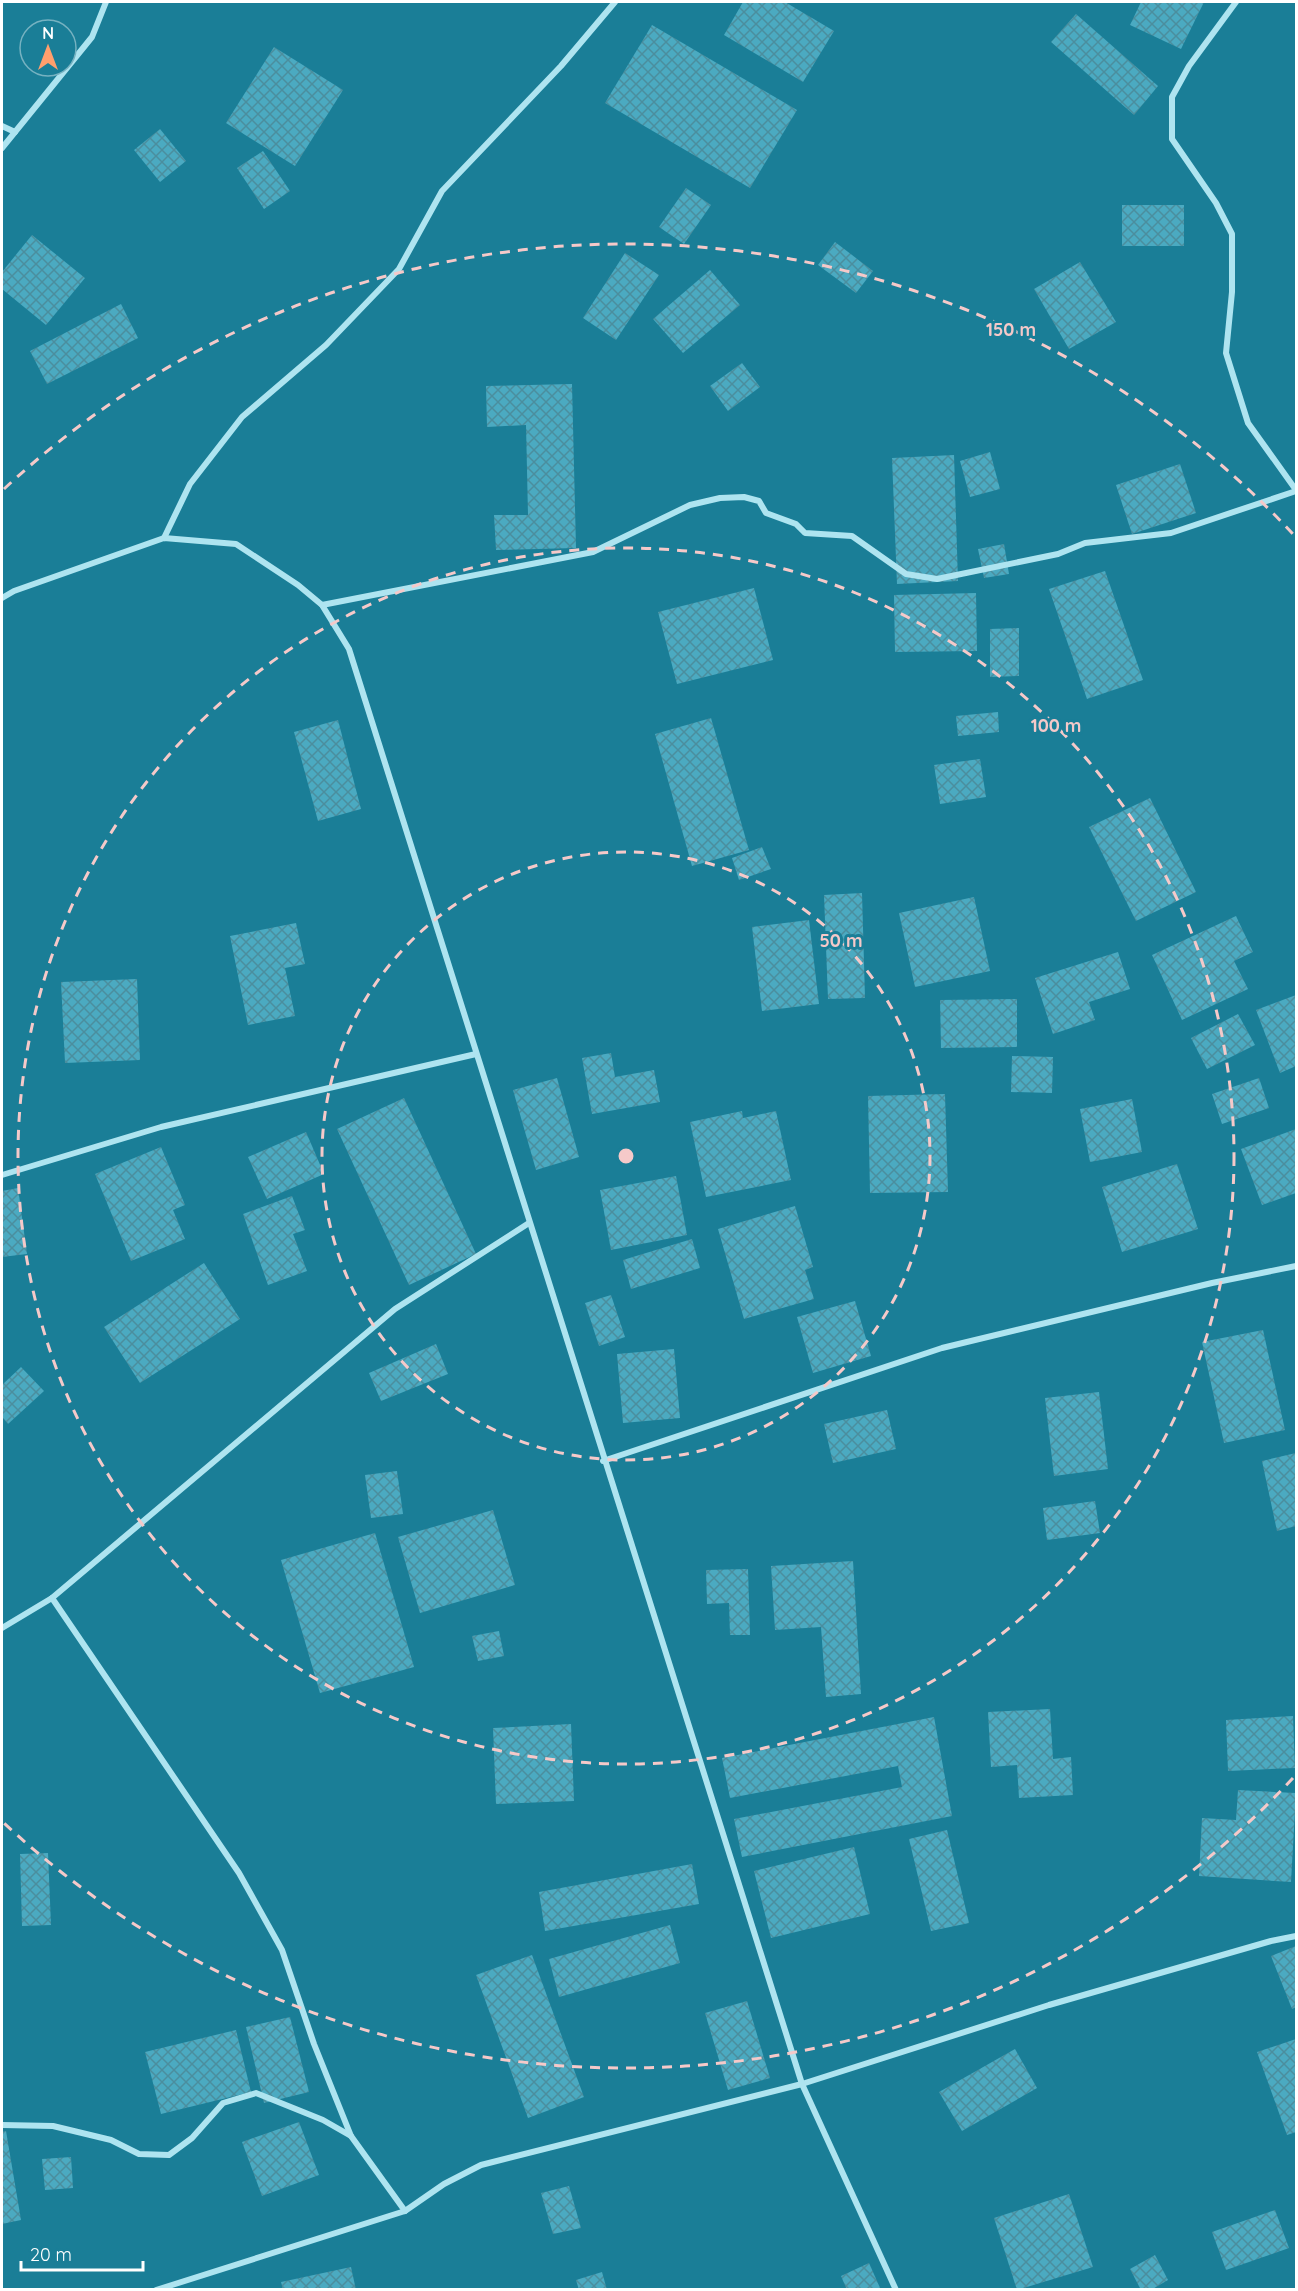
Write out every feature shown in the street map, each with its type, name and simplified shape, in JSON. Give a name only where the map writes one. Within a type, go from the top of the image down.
[{"type":"street","points":[[2,148],[92,37],[106,2]]},
{"type":"street","points":[[164,538],[190,484],[242,417],[326,345],[399,269],[442,191],[561,66],[615,2]]},
{"type":"street","points":[[322,606],[593,552],[690,505],[720,498],[744,496],[759,501],[766,513],[796,524],[805,533],[852,536],[906,574],[937,579],[1058,554],[1085,543],[1171,533],[1296,490],[1248,423],[1226,353],[1232,291],[1232,234],[1216,203],[1172,139],[1172,97],[1189,66],[1236,2]]},
{"type":"street","points":[[2,126],[15,132]]},
{"type":"street","points":[[2,598],[14,591],[164,538],[236,544],[298,585],[322,606],[349,649],[603,1461],[802,2084],[896,2289]]},
{"type":"street","points":[[2,1175],[161,1127],[476,1054]]},
{"type":"street","points":[[2,1628],[52,1599],[395,1309],[529,1223]]},
{"type":"street","points":[[603,1461],[942,1348],[1212,1282],[1296,1266]]},
{"type":"street","points":[[52,1599],[250,1892],[282,1950],[314,2044],[351,2136],[405,2211]]},
{"type":"street","points":[[156,2289],[405,2211],[444,2184],[481,2165],[802,2084],[1049,2005],[1270,1941],[1296,1936]]},
{"type":"street","points":[[2,2125],[53,2126],[111,2140],[139,2154],[169,2155],[192,2138],[223,2103],[256,2093],[323,2120],[351,2136]]},
{"type":"building","points":[[743,2],[785,2],[834,31],[803,82],[724,35]]},
{"type":"building","points":[[1141,2],[1204,2],[1181,49],[1130,25]]},
{"type":"building","points":[[1076,14],[1158,86],[1134,115],[1051,42]]},
{"type":"building","points":[[652,25],[797,110],[750,188],[605,103]]},
{"type":"building","points":[[274,47],[343,90],[295,166],[226,123]]},
{"type":"building","points":[[160,129],[186,161],[160,182],[134,150]]},
{"type":"building","points":[[263,151],[290,191],[264,209],[237,168]]},
{"type":"building","points":[[686,188],[711,205],[684,244],[659,227]]},
{"type":"building","points":[[1122,205],[1184,205],[1184,246],[1122,246]]},
{"type":"building","points":[[32,235],[85,278],[46,325],[2,289],[2,272]]},
{"type":"building","points":[[835,242],[873,271],[856,293],[818,265]]},
{"type":"building","points":[[625,253],[659,275],[616,340],[583,318]]},
{"type":"building","points":[[1080,262],[1116,322],[1069,349],[1034,289]]},
{"type":"building","points":[[710,270],[740,305],[683,353],[653,319]]},
{"type":"building","points":[[121,304],[138,338],[47,384],[30,351]]},
{"type":"building","points":[[742,363],[760,387],[728,411],[710,386]]},
{"type":"building","points":[[572,384],[576,548],[496,550],[494,515],[528,515],[526,425],[487,427],[486,386]]},
{"type":"building","points":[[990,452],[1000,489],[970,497],[960,461]]},
{"type":"building","points":[[954,455],[958,581],[897,584],[892,458]]},
{"type":"building","points":[[1180,464],[1196,513],[1132,534],[1116,485]]},
{"type":"building","points":[[1004,544],[1009,574],[984,578],[978,549]]},
{"type":"building","points":[[1105,571],[1143,680],[1087,699],[1049,589]]},
{"type":"building","points":[[754,588],[773,660],[677,684],[658,612]]},
{"type":"building","points":[[976,593],[977,651],[895,652],[894,595]]},
{"type":"building","points":[[1019,628],[1019,676],[990,677],[990,629]]},
{"type":"building","points":[[998,712],[999,732],[958,736],[956,716]]},
{"type":"building","points":[[711,718],[749,850],[692,866],[655,734]]},
{"type":"building","points":[[338,720],[361,809],[318,821],[294,732]]},
{"type":"building","points":[[980,759],[986,797],[940,804],[934,765]]},
{"type":"building","points":[[1150,798],[1196,892],[1136,921],[1089,827]]},
{"type":"building","points":[[762,847],[771,869],[739,880],[732,858]]},
{"type":"building","points":[[862,893],[865,998],[828,999],[824,895]]},
{"type":"building","points":[[974,897],[990,971],[915,987],[899,913]]},
{"type":"building","points":[[1236,916],[1253,952],[1234,961],[1248,989],[1182,1020],[1152,955]]},
{"type":"building","points":[[809,920],[819,1004],[762,1011],[752,927]]},
{"type":"building","points":[[296,923],[305,964],[285,968],[295,1016],[248,1025],[230,936]]},
{"type":"building","points":[[1118,952],[1130,989],[1089,1002],[1095,1020],[1053,1034],[1035,978]]},
{"type":"building","points":[[137,979],[140,1060],[65,1063],[61,982]]},
{"type":"building","points":[[1296,995],[1296,1066],[1280,1073],[1256,1010]]},
{"type":"building","points":[[1017,999],[1017,1047],[941,1048],[940,1000]]},
{"type":"building","points":[[1238,1014],[1255,1045],[1207,1069],[1191,1038]]},
{"type":"building","points":[[611,1053],[615,1077],[654,1070],[660,1102],[592,1114],[582,1058]]},
{"type":"building","points":[[1012,1056],[1053,1057],[1052,1093],[1011,1092]]},
{"type":"building","points":[[557,1078],[579,1157],[536,1170],[513,1090]]},
{"type":"building","points":[[1259,1078],[1269,1108],[1222,1124],[1212,1094]]},
{"type":"building","points":[[945,1094],[948,1192],[870,1193],[868,1096]]},
{"type":"building","points":[[404,1098],[476,1254],[409,1285],[337,1129]]},
{"type":"building","points":[[1132,1099],[1142,1152],[1090,1162],[1080,1109]]},
{"type":"building","points":[[742,1111],[743,1118],[776,1111],[791,1180],[706,1197],[690,1122]]},
{"type":"building","points":[[1296,1129],[1296,1193],[1262,1205],[1241,1149]]},
{"type":"building","points":[[306,1132],[324,1174],[267,1199],[248,1157]]},
{"type":"building","points":[[161,1147],[185,1205],[173,1210],[185,1239],[131,1261],[95,1174]]},
{"type":"building","points":[[1177,1164],[1198,1229],[1122,1252],[1102,1187]]},
{"type":"building","points":[[676,1176],[687,1235],[611,1250],[600,1190]]},
{"type":"building","points":[[18,1188],[27,1254],[2,1257],[2,1191]]},
{"type":"building","points":[[292,1196],[305,1230],[293,1234],[307,1271],[268,1285],[243,1214]]},
{"type":"building","points":[[795,1206],[813,1267],[805,1270],[814,1299],[744,1319],[718,1229]]},
{"type":"building","points":[[692,1239],[700,1268],[631,1289],[623,1260]]},
{"type":"building","points":[[204,1263],[240,1319],[140,1383],[104,1327]]},
{"type":"building","points":[[611,1295],[625,1337],[599,1346],[585,1303]]},
{"type":"building","points":[[855,1301],[871,1356],[813,1373],[797,1317]]},
{"type":"building","points":[[1263,1330],[1285,1430],[1224,1443],[1202,1342]]},
{"type":"building","points":[[436,1344],[448,1374],[381,1401],[369,1373]]},
{"type":"building","points":[[674,1349],[680,1418],[623,1423],[617,1354]]},
{"type":"building","points":[[21,1367],[44,1391],[8,1424],[2,1417],[2,1385]]},
{"type":"building","points":[[1099,1392],[1108,1469],[1054,1476],[1045,1398]]},
{"type":"building","points":[[887,1410],[896,1449],[833,1463],[824,1424]]},
{"type":"building","points":[[1296,1453],[1296,1526],[1277,1531],[1262,1461]]},
{"type":"building","points":[[397,1471],[403,1514],[371,1518],[365,1475]]},
{"type":"building","points":[[1095,1501],[1100,1533],[1047,1540],[1043,1508]]},
{"type":"building","points":[[493,1510],[515,1585],[420,1613],[398,1537]]},
{"type":"building","points":[[375,1533],[414,1667],[320,1693],[281,1560]]},
{"type":"building","points":[[853,1561],[861,1694],[826,1697],[821,1627],[775,1630],[771,1566]]},
{"type":"building","points":[[748,1569],[750,1635],[730,1635],[729,1603],[707,1604],[706,1570]]},
{"type":"building","points":[[499,1631],[504,1656],[478,1661],[472,1636]]},
{"type":"building","points":[[1050,1709],[1053,1759],[1071,1757],[1073,1795],[1019,1798],[1017,1765],[991,1767],[988,1712]]},
{"type":"building","points":[[1293,1716],[1295,1768],[1228,1771],[1226,1720]]},
{"type":"building","points":[[934,1717],[952,1816],[742,1857],[734,1819],[902,1787],[898,1766],[730,1798],[722,1758]]},
{"type":"building","points":[[571,1724],[574,1801],[496,1804],[493,1728]]},
{"type":"building","points":[[1238,1790],[1296,1793],[1291,1882],[1199,1876],[1202,1818],[1236,1820]]},
{"type":"building","points":[[947,1830],[969,1923],[931,1931],[909,1839]]},
{"type":"building","points":[[854,1847],[870,1914],[771,1938],[754,1871]]},
{"type":"building","points":[[48,1853],[51,1925],[22,1926],[20,1854]]},
{"type":"building","points":[[692,1864],[699,1904],[545,1931],[539,1892]]},
{"type":"building","points":[[670,1925],[680,1963],[559,1997],[549,1959]]},
{"type":"building","points":[[1296,1946],[1296,2007],[1292,2009],[1271,1956]]},
{"type":"building","points":[[532,1955],[584,2097],[528,2118],[476,1975]]},
{"type":"building","points":[[747,2001],[770,2078],[728,2090],[705,2013]]},
{"type":"building","points":[[290,2017],[309,2092],[264,2103],[246,2027]]},
{"type":"building","points":[[236,2030],[251,2092],[161,2114],[145,2052]]},
{"type":"building","points":[[1296,2039],[1296,2132],[1287,2135],[1257,2052]]},
{"type":"building","points":[[1015,2049],[1037,2088],[962,2131],[939,2092]]},
{"type":"building","points":[[299,2122],[319,2175],[262,2196],[242,2142]]},
{"type":"building","points":[[6,2131],[21,2220],[2,2224],[2,2132]]},
{"type":"building","points":[[71,2157],[73,2188],[45,2190],[42,2159]]},
{"type":"building","points":[[569,2186],[581,2228],[553,2234],[541,2193]]},
{"type":"building","points":[[1069,2194],[1093,2267],[1017,2290],[994,2218]]},
{"type":"building","points":[[1275,2210],[1289,2248],[1226,2270],[1212,2232]]},
{"type":"building","points":[[1155,2255],[1168,2280],[1151,2290],[1141,2290],[1130,2269]]},
{"type":"building","points":[[869,2263],[881,2290],[847,2290],[841,2276]]},
{"type":"building","points":[[351,2267],[356,2290],[283,2290],[281,2282]]},
{"type":"building","points":[[602,2272],[607,2290],[579,2290],[576,2280]]}]
